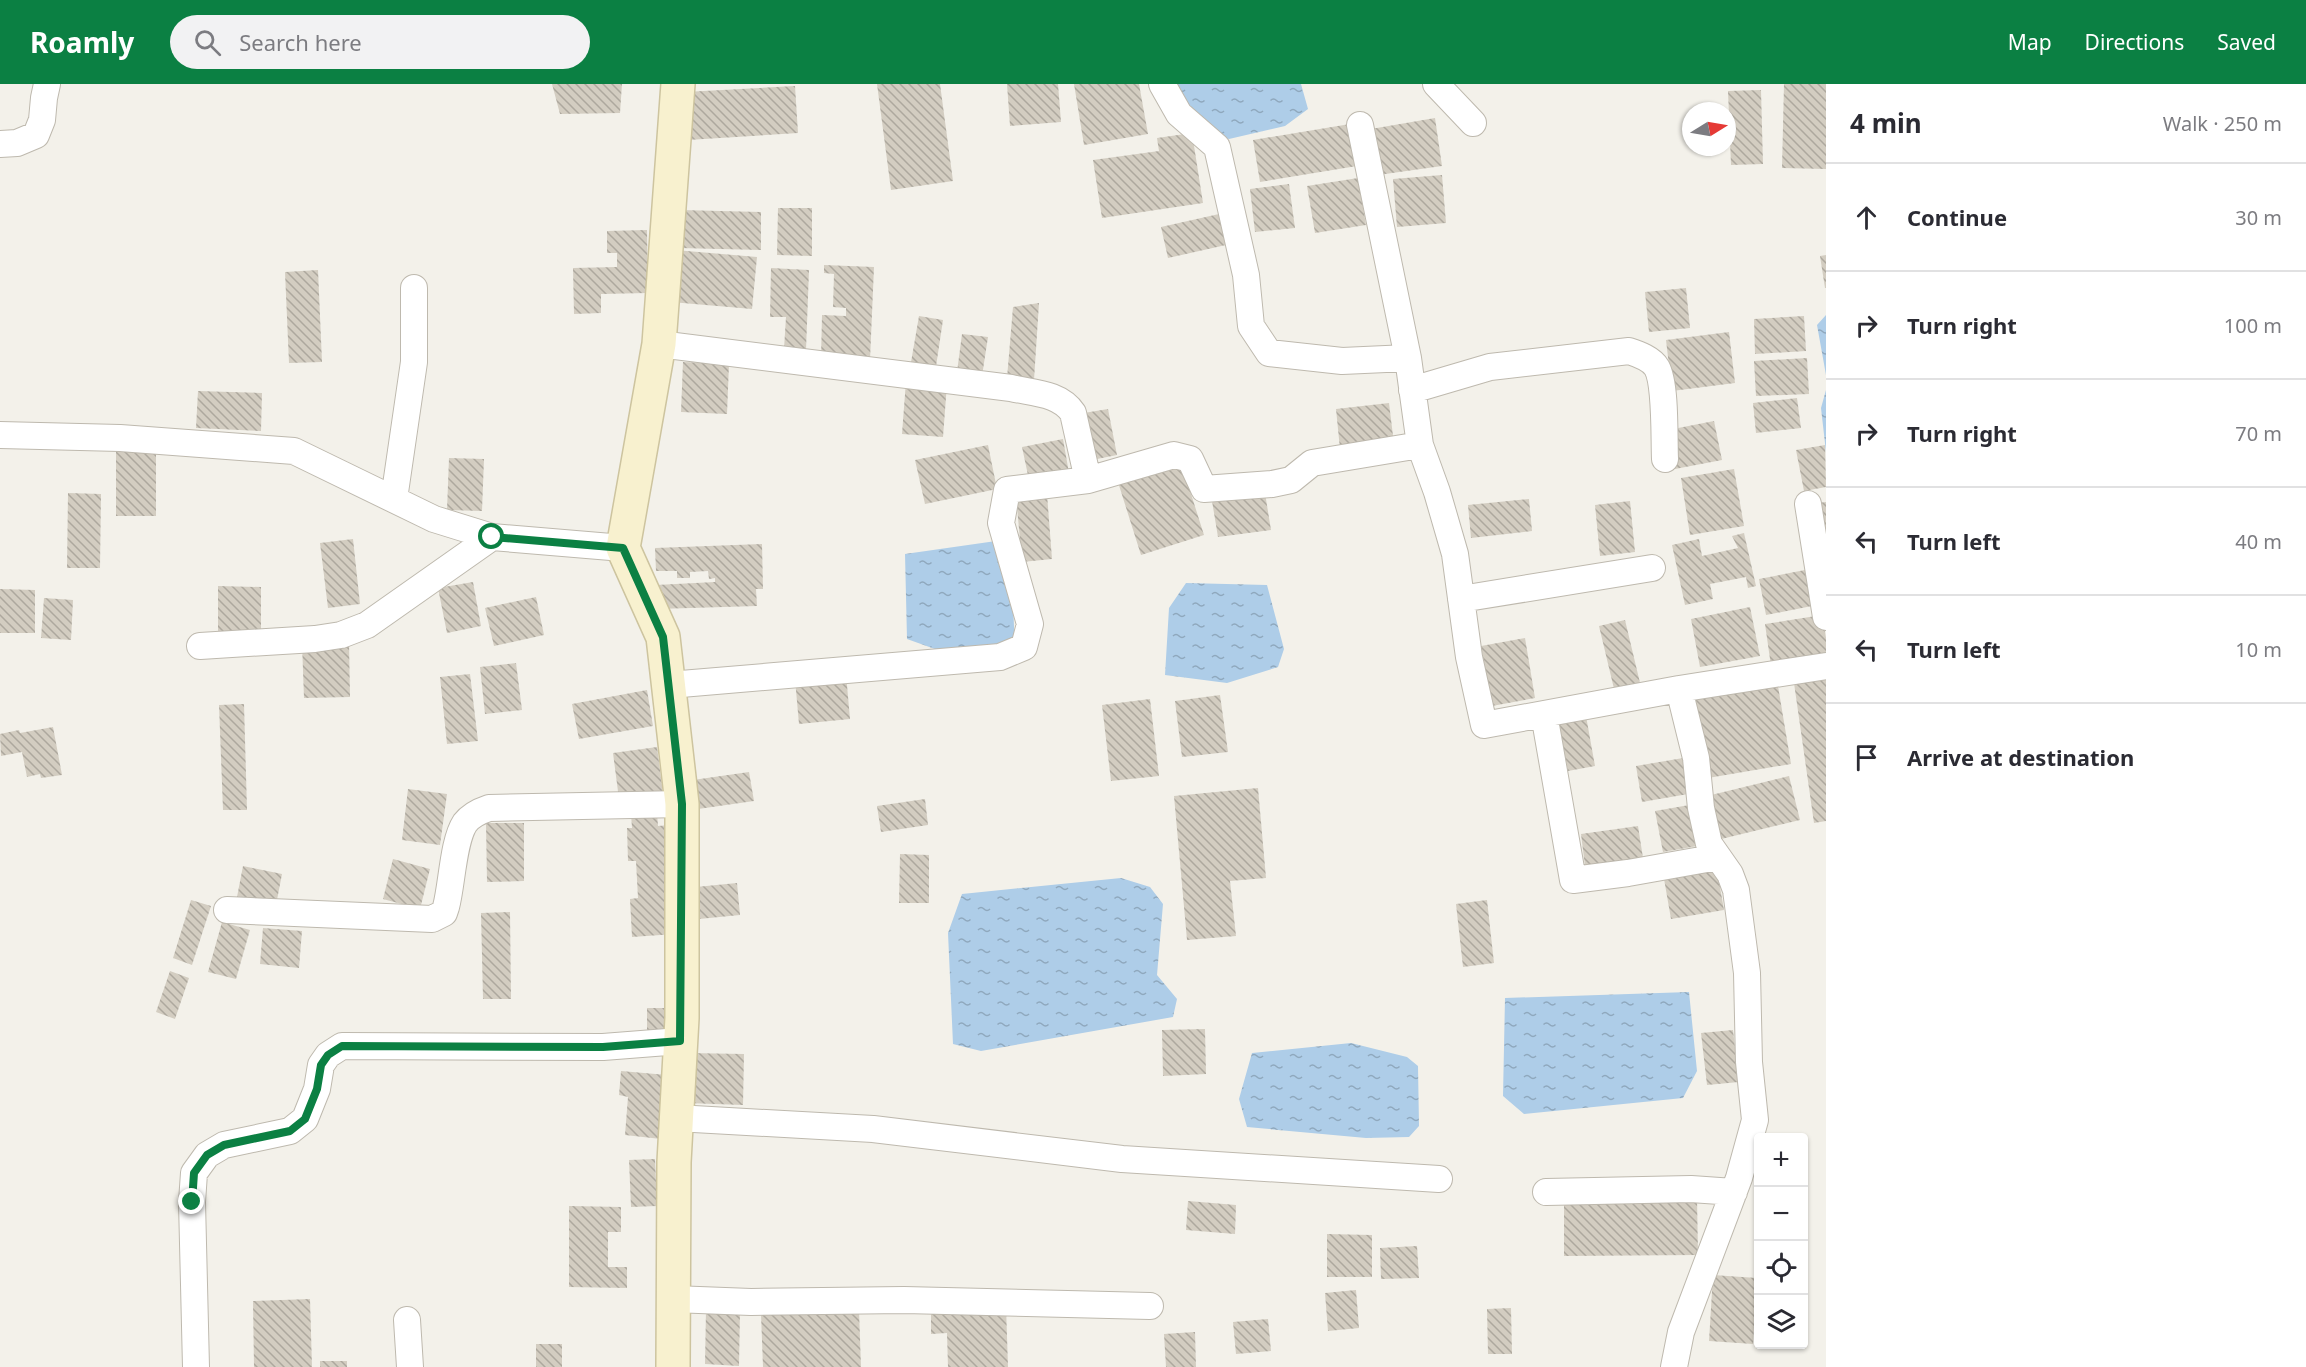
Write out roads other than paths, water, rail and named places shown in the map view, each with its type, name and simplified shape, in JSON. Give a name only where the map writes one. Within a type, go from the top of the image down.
[{"type":"street","points":[[0,144],[17,143],[36,135],[42,120],[47,84]]},
{"type":"street","points":[[673,1367],[674,1162],[680,1041],[682,804],[663,637],[623,548],[659,344],[678,84]]},
{"type":"street","points":[[1162,84],[1179,114],[1217,147],[1246,275],[1251,326],[1269,353],[1341,361],[1408,358]]},
{"type":"street","points":[[1436,84],[1473,123]]},
{"type":"street","points":[[1360,125],[1408,358],[1420,445],[1437,492],[1455,554],[1469,657],[1484,725],[1679,689],[1826,666]]},
{"type":"street","points":[[394,499],[414,362],[414,288]]},
{"type":"street","points":[[659,344],[1011,388],[1053,397],[1067,405],[1073,413],[1088,480]]},
{"type":"street","points":[[1413,390],[1490,368],[1629,351],[1645,357],[1656,368],[1663,396],[1665,459]]},
{"type":"street","points":[[0,435],[120,438],[294,451],[434,519],[492,537],[623,548]]},
{"type":"street","points":[[669,685],[1000,657],[1024,647],[1030,624],[1001,523],[1007,490],[1088,480],[1174,455],[1190,459],[1204,489],[1272,484],[1292,480],[1312,463],[1420,445]]},
{"type":"street","points":[[1808,504],[1826,617]]},
{"type":"street","points":[[200,646],[315,639],[341,635],[367,625],[492,537]]},
{"type":"street","points":[[1461,599],[1652,568]]},
{"type":"street","points":[[1674,1367],[1681,1332],[1734,1191],[1755,1120],[1749,1062],[1747,973],[1736,890],[1730,874],[1709,844],[1703,817],[1696,758],[1679,689]]},
{"type":"street","points":[[1544,714],[1573,880],[1718,857]]},
{"type":"street","points":[[226,910],[432,919],[444,913],[459,838],[465,824],[476,813],[489,808],[682,804]]},
{"type":"street","points":[[196,1367],[192,1202],[194,1173],[207,1155],[224,1145],[290,1131],[305,1119],[317,1089],[321,1065],[328,1055],[342,1046],[603,1047],[680,1041]]},
{"type":"street","points":[[676,1118],[873,1129],[1122,1159],[1439,1179]]},
{"type":"street","points":[[1546,1192],[1680,1189],[1734,1191]]},
{"type":"street","points":[[673,1299],[751,1302],[904,1300],[1150,1306]]},
{"type":"street","points":[[407,1320],[410,1367]]},
{"type":"water","points":[[1173,84],[1301,84],[1308,109],[1285,126],[1229,139],[1192,130]]},
{"type":"water","points":[[1826,315],[1826,375],[1817,325]]},
{"type":"water","points":[[1826,390],[1826,452],[1821,408]]},
{"type":"water","points":[[1010,539],[1015,648],[960,658],[907,639],[905,554]]},
{"type":"water","points":[[1186,583],[1267,585],[1284,649],[1278,667],[1227,683],[1165,675],[1169,608]]},
{"type":"water","points":[[1121,878],[1150,887],[1163,904],[1157,975],[1177,999],[1173,1017],[981,1051],[953,1044],[948,933],[962,894]]},
{"type":"water","points":[[1689,992],[1697,1071],[1683,1098],[1524,1114],[1503,1096],[1505,998]]},
{"type":"water","points":[[1351,1043],[1407,1057],[1418,1066],[1419,1126],[1409,1137],[1366,1138],[1247,1127],[1239,1099],[1252,1053]]}]
